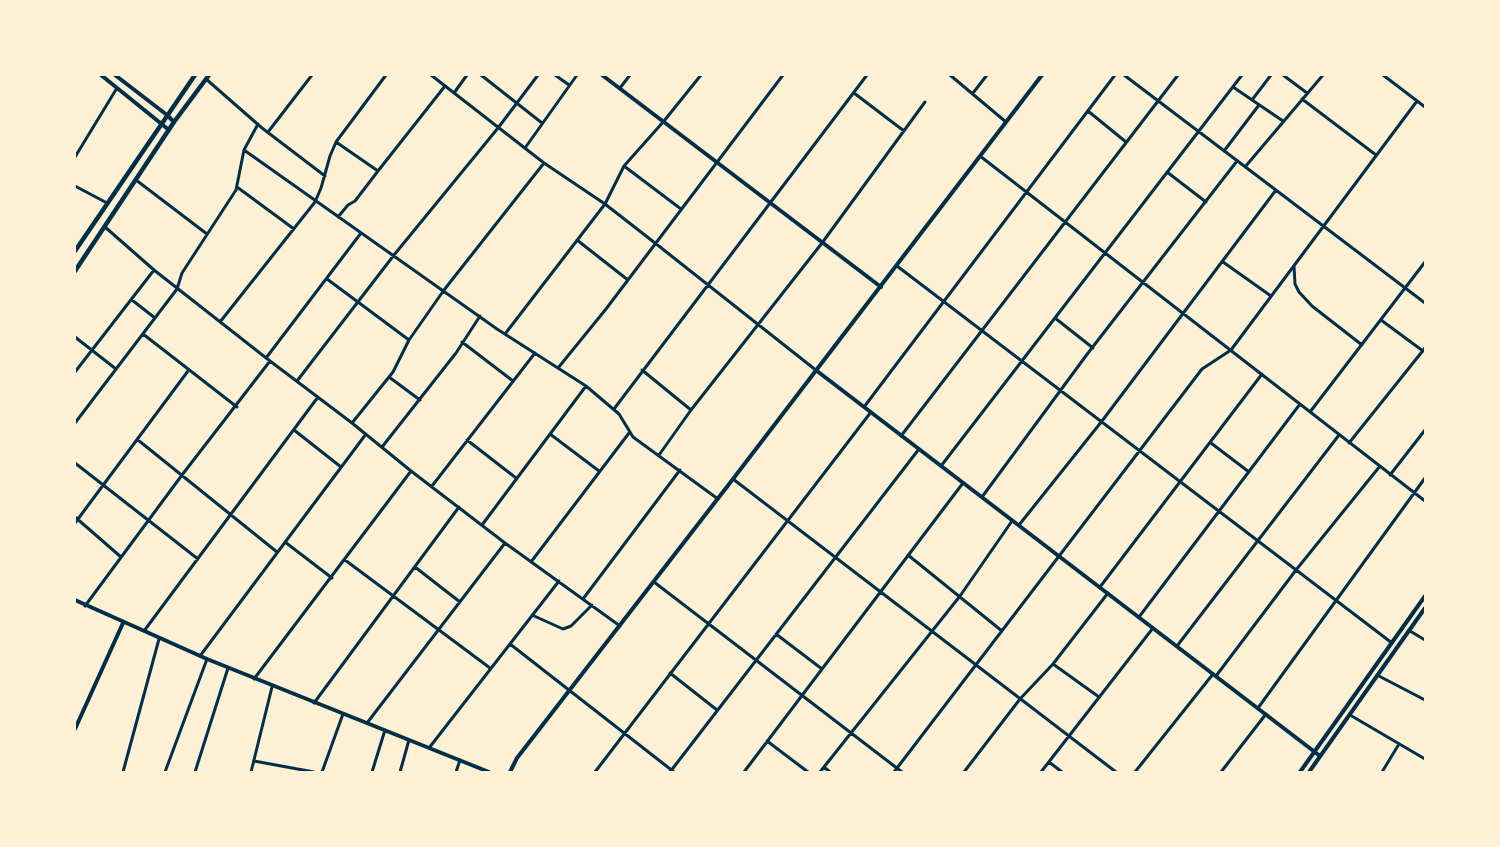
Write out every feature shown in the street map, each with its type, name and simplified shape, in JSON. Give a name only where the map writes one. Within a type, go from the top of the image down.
[{"type":"main road","points":[[75,251],[195,75]]},
{"type":"main road","points":[[75,271],[174,122],[207,77]]},
{"type":"street","points":[[101,75],[169,130]]},
{"type":"street","points":[[268,132],[312,75]]},
{"type":"street","points":[[220,322],[315,202],[336,142],[386,75]]},
{"type":"street","points":[[431,75],[544,163],[605,204],[656,243],[816,371],[1320,756]]},
{"type":"street","points":[[454,93],[467,75]]},
{"type":"street","points":[[481,75],[542,123]]},
{"type":"street","points":[[297,381],[394,255],[498,128],[538,75]]},
{"type":"street","points":[[555,75],[569,85]]},
{"type":"street","points":[[525,148],[576,75]]},
{"type":"street","points":[[602,75],[880,287]]},
{"type":"street","points":[[620,88],[630,75]]},
{"type":"street","points":[[505,334],[605,204],[624,166],[664,121],[700,75]]},
{"type":"street","points":[[558,368],[628,280],[783,75]]},
{"type":"street","points":[[614,409],[867,75]]},
{"type":"street","points":[[950,75],[1006,122]]},
{"type":"street","points":[[973,93],[987,75]]},
{"type":"street","points":[[510,772],[517,758],[718,499],[1042,75]]},
{"type":"street","points":[[864,407],[1116,75]]},
{"type":"street","points":[[1124,75],[1425,304]]},
{"type":"street","points":[[901,436],[1178,75]]},
{"type":"street","points":[[942,466],[1242,75]]},
{"type":"street","points":[[1252,100],[1271,75]]},
{"type":"street","points":[[1283,75],[1307,93]]},
{"type":"street","points":[[1245,167],[1323,75]]},
{"type":"street","points":[[1383,75],[1425,107]]},
{"type":"street","points":[[118,76],[174,122]]},
{"type":"street","points":[[207,77],[258,124],[325,176]]},
{"type":"street","points":[[338,217],[348,205],[356,201],[445,86]]},
{"type":"street","points":[[1233,87],[1283,121]]},
{"type":"street","points":[[75,157],[117,88]]},
{"type":"street","points":[[854,93],[904,131]]},
{"type":"street","points":[[1302,99],[1376,155]]},
{"type":"street","points":[[894,772],[1202,369],[1231,350],[1417,101]]},
{"type":"street","points":[[659,455],[691,410],[822,243],[925,102]]},
{"type":"street","points":[[1224,151],[1259,105]]},
{"type":"street","points":[[1088,111],[1126,142]]},
{"type":"street","points":[[75,423],[177,288],[182,273],[237,187],[244,150],[258,124]]},
{"type":"street","points":[[336,142],[378,171]]},
{"type":"street","points":[[244,150],[315,202],[394,255],[505,334],[586,386],[619,414],[629,432],[639,442],[718,499]]},
{"type":"street","points":[[980,156],[1425,501]]},
{"type":"street","points":[[982,497],[1092,348],[1144,284],[1237,161]]},
{"type":"street","points":[[352,423],[389,377],[409,340],[444,290],[544,163]]},
{"type":"street","points":[[624,166],[681,209]]},
{"type":"street","points":[[1167,172],[1206,202]]},
{"type":"street","points":[[136,180],[207,234]]},
{"type":"street","points":[[75,186],[108,203]]},
{"type":"street","points":[[237,187],[294,229]]},
{"type":"street","points":[[1019,526],[1102,421],[1276,190]]},
{"type":"street","points":[[105,226],[154,270],[270,362],[352,423],[505,543],[620,626]]},
{"type":"street","points":[[266,358],[361,233]]},
{"type":"street","points":[[577,240],[628,280]]},
{"type":"street","points":[[1223,262],[1271,296]]},
{"type":"street","points":[[1310,412],[1425,262]]},
{"type":"street","points":[[897,266],[1392,643]]},
{"type":"street","points":[[1294,266],[1299,292],[1312,306],[1362,345]]},
{"type":"street","points":[[75,372],[154,270]]},
{"type":"street","points":[[327,279],[409,340]]},
{"type":"street","points":[[131,300],[155,318]]},
{"type":"street","points":[[382,447],[420,400],[480,316]]},
{"type":"street","points":[[1055,318],[1092,348]]},
{"type":"street","points":[[1350,443],[1424,350],[1381,320]]},
{"type":"street","points":[[142,334],[237,407]]},
{"type":"street","points":[[75,337],[116,369]]},
{"type":"street","points":[[462,342],[514,382]]},
{"type":"street","points":[[432,486],[535,353]]},
{"type":"street","points":[[85,606],[182,475],[237,407],[270,362]]},
{"type":"street","points":[[642,370],[691,410]]},
{"type":"street","points":[[121,557],[76,520],[188,371]]},
{"type":"street","points":[[1100,587],[1262,374]]},
{"type":"street","points":[[389,377],[420,400]]},
{"type":"street","points":[[482,525],[586,386]]},
{"type":"street","points":[[144,632],[318,397]]},
{"type":"street","points":[[1139,617],[1300,404]]},
{"type":"street","points":[[595,772],[870,412]]},
{"type":"street","points":[[294,430],[341,467]]},
{"type":"street","points":[[1390,475],[1425,430]]},
{"type":"street","points":[[531,562],[629,432]]},
{"type":"street","points":[[200,656],[366,434]]},
{"type":"street","points":[[550,434],[599,471]]},
{"type":"street","points":[[1177,646],[1339,435]]},
{"type":"street","points":[[138,440],[277,552]]},
{"type":"street","points":[[467,440],[516,478]]},
{"type":"street","points":[[1211,443],[1249,472]]},
{"type":"street","points":[[510,644],[672,771],[919,449]]},
{"type":"street","points":[[75,463],[198,559]]},
{"type":"street","points":[[1136,772],[1380,466]]},
{"type":"street","points":[[583,599],[680,470]]},
{"type":"street","points":[[254,679],[411,471]]},
{"type":"street","points":[[1258,708],[1425,478]]},
{"type":"street","points":[[733,479],[1116,772]]},
{"type":"street","points":[[744,772],[963,483]]},
{"type":"street","points":[[314,703],[459,507]]},
{"type":"street","points":[[820,772],[960,596],[1012,520]]},
{"type":"street","points":[[285,542],[332,578]]},
{"type":"street","points":[[366,723],[505,543]]},
{"type":"street","points":[[908,555],[1002,631]]},
{"type":"street","points":[[345,560],[490,668]]},
{"type":"street","points":[[415,568],[460,602]]},
{"type":"street","points":[[429,748],[559,581]]},
{"type":"street","points":[[654,582],[902,772]]},
{"type":"street","points":[[964,772],[1020,699],[1052,664],[1108,593]]},
{"type":"street","points":[[1300,772],[1425,596]]},
{"type":"street","points":[[75,600],[206,660],[489,772]]},
{"type":"street","points":[[532,615],[563,629],[571,626],[592,605]]},
{"type":"street","points":[[1309,772],[1425,608]]},
{"type":"street","points":[[75,729],[123,623]]},
{"type":"street","points":[[1041,772],[1153,628]]},
{"type":"street","points":[[1410,631],[1425,640]]},
{"type":"street","points":[[776,634],[822,669]]},
{"type":"street","points":[[123,772],[159,639]]},
{"type":"street","points":[[165,772],[206,660]]},
{"type":"street","points":[[1052,664],[1099,697]]},
{"type":"street","points":[[195,772],[228,668]]},
{"type":"street","points":[[670,673],[717,710]]},
{"type":"street","points":[[1377,675],[1425,700]]},
{"type":"street","points":[[251,772],[272,687]]},
{"type":"street","points":[[322,772],[343,714]]},
{"type":"street","points":[[1221,772],[1266,714]]},
{"type":"street","points":[[1350,714],[1425,758]]},
{"type":"street","points":[[372,772],[385,730]]},
{"type":"street","points":[[400,772],[409,740]]},
{"type":"street","points":[[767,741],[808,772]]},
{"type":"street","points":[[1382,772],[1399,744]]},
{"type":"street","points":[[254,760],[314,772]]},
{"type":"street","points":[[456,772],[460,760]]},
{"type":"street","points":[[1049,762],[1062,772]]},
{"type":"street","points":[[824,768],[830,772]]}]
